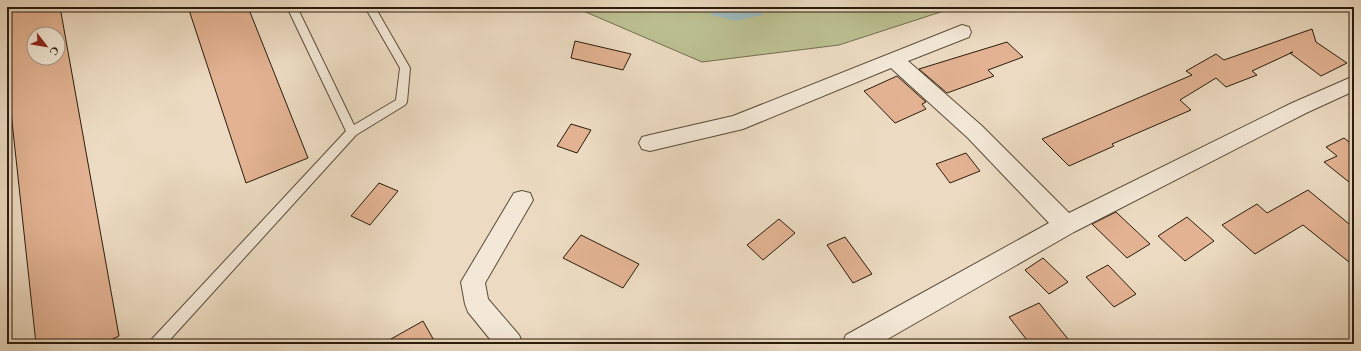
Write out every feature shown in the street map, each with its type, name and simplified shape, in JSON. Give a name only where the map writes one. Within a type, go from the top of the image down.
[{"type":"street","points":[[650,143],[736,123],[893,58],[962,32]]},
{"type":"street","points":[[893,58],[975,132],[1066,225]]},
{"type":"street","points":[[855,344],[1066,225],[1299,108],[1354,83]]},
{"type":"street","points":[[510,344],[477,304],[473,282],[522,200]]},
{"type":"lane","points":[[292,7],[352,132]]},
{"type":"lane","points":[[157,344],[352,132],[401,102],[405,68],[370,7]]},
{"type":"green space","points":[[574,7],[956,7],[839,45],[702,62]]},
{"type":"building","points":[[7,7],[60,7],[63,26],[26,26],[26,66],[66,66],[66,40],[119,336],[102,344],[36,344],[7,75]]},
{"type":"building","points":[[188,7],[248,7],[308,158],[246,183]]},
{"type":"building","points":[[1312,29],[1316,42],[1347,63],[1321,76],[1290,53],[1252,71],[1257,75],[1226,87],[1216,78],[1180,100],[1191,110],[1112,144],[1114,146],[1069,166],[1042,139],[1192,75],[1186,71],[1216,54],[1224,60]]},
{"type":"building","points":[[575,41],[631,54],[623,70],[571,58]]},
{"type":"building","points":[[1007,42],[1023,57],[988,70],[994,76],[947,93],[919,69]]},
{"type":"building","points":[[897,76],[926,102],[922,104],[926,109],[895,123],[864,91]]},
{"type":"building","points":[[571,124],[591,130],[577,153],[557,146]]},
{"type":"building","points":[[1344,138],[1354,146],[1354,186],[1324,162],[1337,156],[1326,147]]},
{"type":"building","points":[[966,153],[980,171],[950,183],[936,164]]},
{"type":"building","points":[[379,183],[398,191],[370,225],[351,216]]},
{"type":"building","points":[[1308,190],[1354,228],[1354,266],[1303,225],[1255,254],[1222,225],[1257,204],[1267,213]]},
{"type":"building","points":[[1116,212],[1150,244],[1127,258],[1092,224]]},
{"type":"building","points":[[1187,217],[1214,241],[1185,261],[1158,236]]},
{"type":"building","points":[[779,219],[795,233],[763,260],[747,245]]},
{"type":"building","points":[[581,235],[639,264],[623,288],[563,258]]},
{"type":"building","points":[[845,237],[872,274],[853,283],[827,245]]},
{"type":"building","points":[[1043,258],[1068,282],[1049,294],[1025,270]]},
{"type":"building","points":[[1108,265],[1136,294],[1114,307],[1086,277]]},
{"type":"building","points":[[1039,303],[1072,344],[1030,344],[1009,317]]},
{"type":"building","points":[[423,321],[436,344],[382,344]]},
{"type":"waterway","points":[[724,7],[736,9],[750,7]]}]
